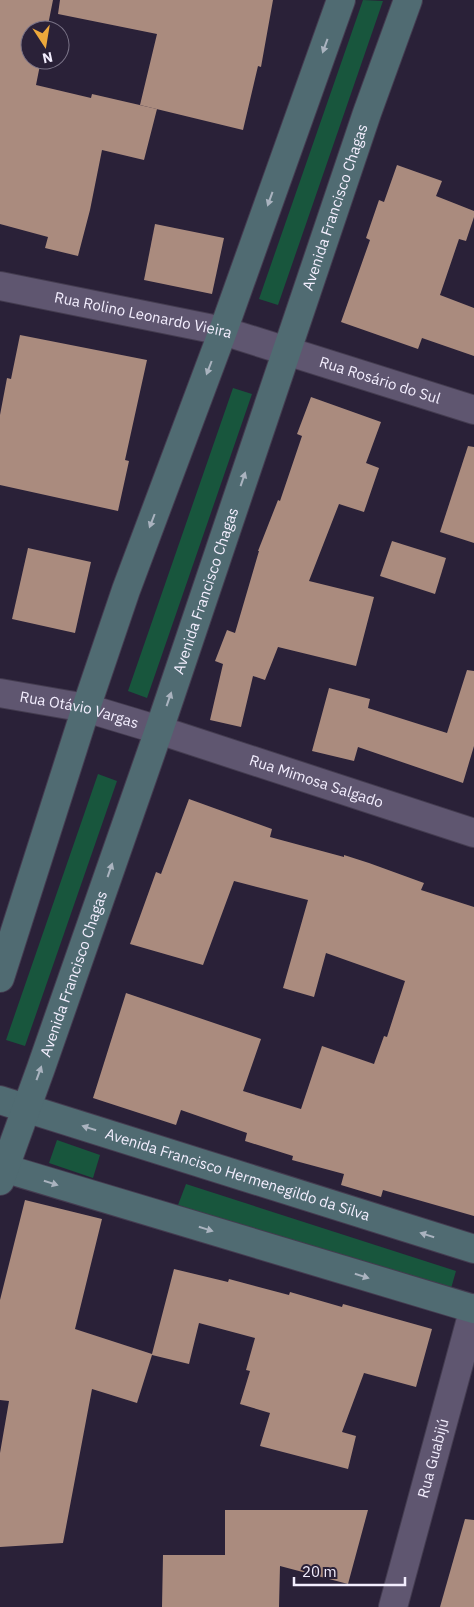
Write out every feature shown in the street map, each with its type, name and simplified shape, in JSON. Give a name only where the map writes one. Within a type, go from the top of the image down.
[{"type":"main road","points":[[0,978],[86,708],[126,590],[224,331],[341,0]]},
{"type":"main road","name":"Avenida Francisco Chagas","points":[[1,1172],[27,1107],[158,730],[367,113],[408,0]]},
{"type":"main road","name":"Avenida Francisco Hermenegildo da Silva","points":[[0,1100],[474,1249]]},
{"type":"main road","points":[[1,1172],[57,1185],[474,1309]]},
{"type":"street","name":"Rua Rolino Leonardo Vieira","points":[[0,286],[224,331],[286,351]]},
{"type":"street","name":"Rua Rosário do Sul","points":[[286,351],[474,410]]},
{"type":"street","name":"Rua Otávio Vargas","points":[[0,692],[86,708],[158,730]]},
{"type":"street","name":"Rua Mimosa Salgado","points":[[158,730],[474,833]]},
{"type":"street","name":"Rua Guabijú","points":[[393,1607],[474,1309]]},
{"type":"green space","points":[[363,0],[383,1],[278,305],[259,299]]},
{"type":"green space","points":[[233,388],[252,394],[147,698],[128,691]]},
{"type":"green space","points":[[98,774],[117,781],[25,1046],[6,1040]]},
{"type":"green space","points":[[57,1140],[100,1155],[93,1178],[49,1163]]},
{"type":"green space","points":[[186,1184],[456,1271],[450,1292],[178,1205]]},
{"type":"building","points":[[0,0],[53,0],[49,20],[20,20],[20,70],[39,70],[36,85],[91,98],[92,94],[157,109],[144,160],[102,150],[90,210],[78,256],[45,248],[48,237],[0,224]]},
{"type":"building","points":[[60,0],[273,0],[261,67],[258,66],[243,130],[140,105],[157,34],[58,14]]},
{"type":"building","points":[[397,165],[442,181],[436,196],[474,211],[474,217],[466,241],[459,239],[440,295],[474,308],[474,356],[422,338],[418,349],[341,322],[370,240],[366,238],[379,200],[384,202]]},
{"type":"building","points":[[155,224],[224,238],[212,294],[144,280]]},
{"type":"building","points":[[20,335],[147,360],[125,460],[129,461],[118,511],[0,485],[0,415],[7,378],[11,379]]},
{"type":"building","points":[[311,397],[381,422],[366,463],[379,468],[364,512],[339,504],[309,581],[374,597],[356,666],[278,647],[265,680],[253,676],[241,727],[210,720],[223,664],[215,661],[227,630],[235,633],[258,551],[278,500],[280,501],[302,436],[297,434]]},
{"type":"building","points":[[468,446],[474,447],[474,543],[440,532]]},
{"type":"building","points":[[392,541],[446,558],[435,594],[380,576]]},
{"type":"building","points":[[28,548],[91,562],[75,633],[12,619]]},
{"type":"building","points":[[467,670],[474,671],[474,746],[463,783],[358,747],[354,761],[312,751],[329,688],[370,699],[368,708],[447,733]]},
{"type":"building","points":[[189,799],[272,829],[270,837],[369,863],[424,883],[421,890],[474,907],[474,1216],[383,1190],[381,1197],[341,1185],[344,1174],[292,1160],[293,1156],[245,1141],[247,1133],[181,1110],[176,1125],[93,1098],[126,993],[261,1039],[243,1091],[301,1109],[322,1046],[374,1064],[384,1036],[387,1037],[405,981],[326,953],[314,997],[283,988],[308,900],[234,881],[203,965],[130,944],[156,872],[161,874]]},
{"type":"building","points":[[25,1200],[102,1219],[75,1329],[152,1354],[174,1269],[228,1282],[229,1279],[289,1295],[290,1292],[342,1307],[343,1304],[432,1329],[416,1387],[364,1373],[342,1432],[356,1436],[348,1469],[260,1446],[270,1413],[240,1404],[250,1371],[246,1370],[255,1338],[199,1323],[189,1364],[152,1355],[137,1403],[92,1389],[63,1543],[0,1547],[0,1453],[9,1401],[0,1400],[0,1300]]},
{"type":"building","points":[[225,1510],[368,1510],[348,1584],[280,1566],[279,1607],[162,1607],[163,1555],[225,1555]]},
{"type":"building","points":[[465,1519],[474,1520],[474,1607],[440,1607]]}]
